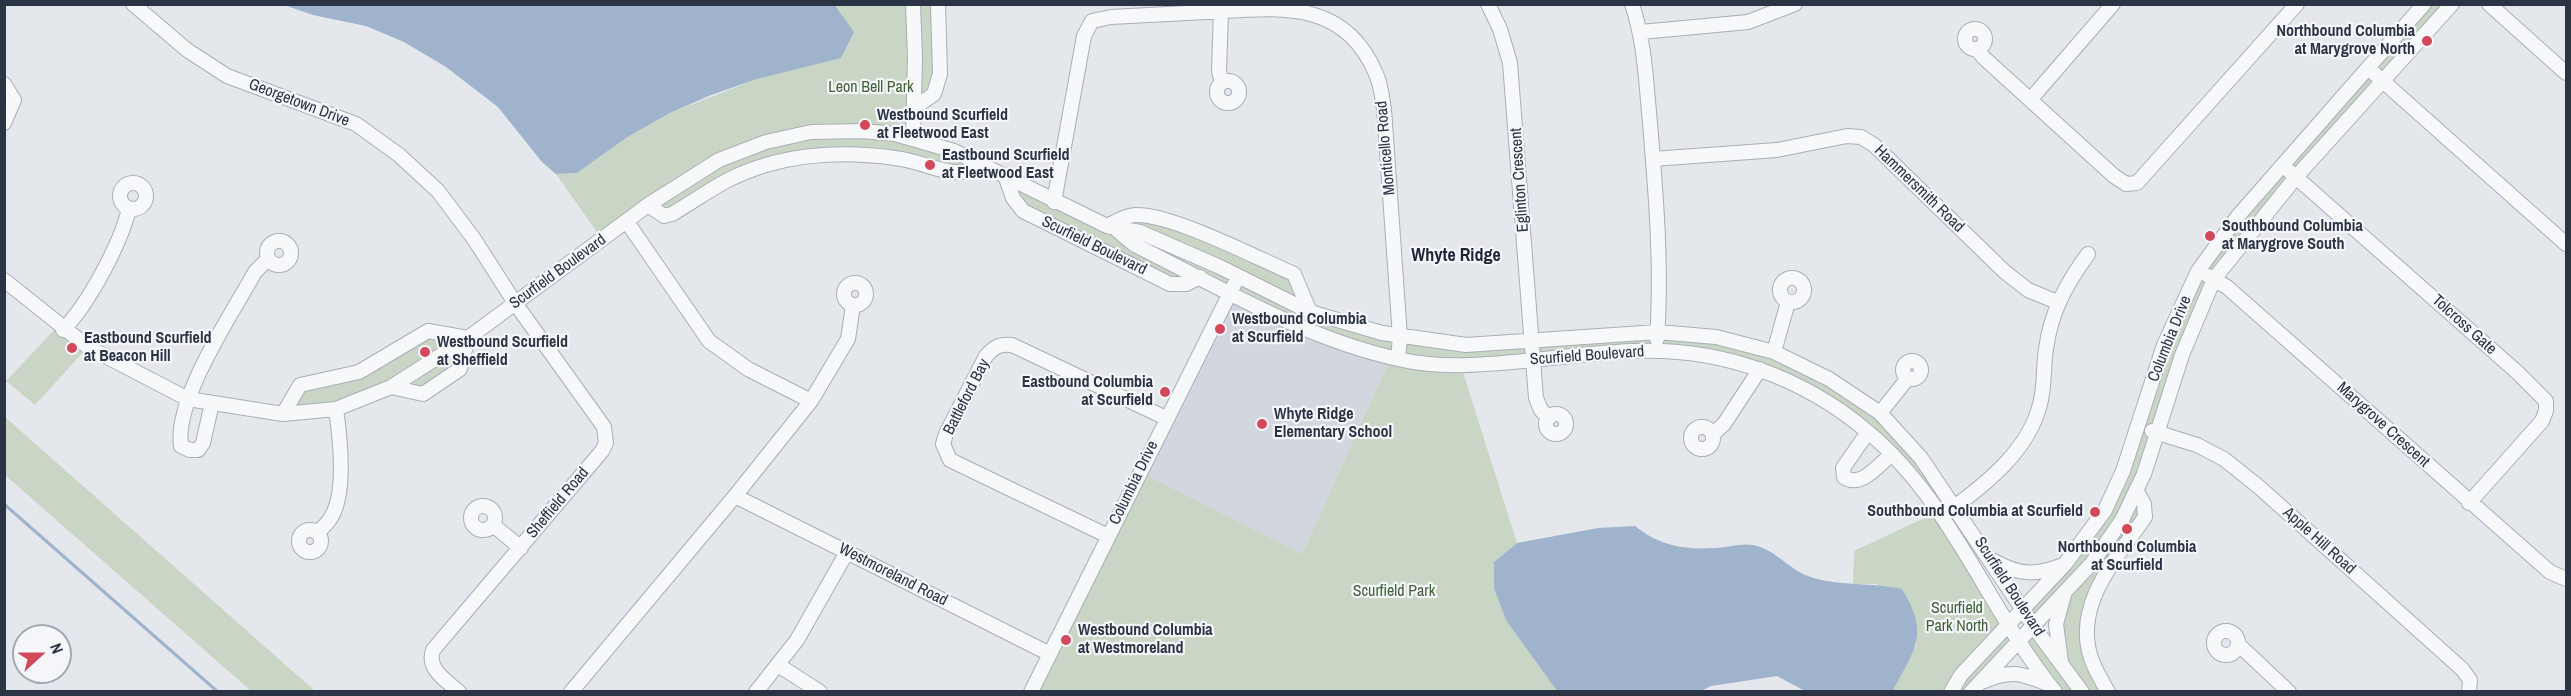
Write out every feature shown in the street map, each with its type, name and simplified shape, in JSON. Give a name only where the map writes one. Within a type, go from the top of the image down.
[{"type":"street","name":"Georgetown Drive","points":[[133,4],[187,50],[227,76],[356,124],[399,155],[438,191],[474,239],[515,303]]},
{"type":"street","points":[[913,4],[913,138]]},
{"type":"street","points":[[914,108],[934,94],[940,74],[938,4]]},
{"type":"street","name":"Eglinton Crescent","points":[[1488,4],[1505,47],[1514,94],[1536,398],[1541,410],[1549,418]]},
{"type":"street","points":[[1632,4],[1641,32],[1653,159],[1660,268],[1656,352]]},
{"type":"street","points":[[1641,32],[1748,22],[1795,4]]},
{"type":"street","points":[[2030,100],[2114,4]]},
{"type":"street","points":[[1977,49],[2030,100],[2126,184],[2137,183],[2147,175],[2297,4]]},
{"type":"street","name":"Columbia Drive","points":[[1951,692],[1961,675],[2065,564],[2105,510],[2123,471],[2164,345],[2198,271],[2238,216],[2424,4]]},
{"type":"street","name":"Columbia Drive","points":[[1973,689],[2067,588],[2107,542],[2122,520],[2158,433],[2182,355],[2214,279],[2296,177],[2452,4]]},
{"type":"street","points":[[2489,4],[2566,73]]},
{"type":"street","name":"Monticello Road","points":[[1054,202],[1084,36],[1092,21],[1111,17],[1278,8],[1308,12],[1334,23],[1357,44],[1376,74],[1384,109],[1400,338],[1398,359]]},
{"type":"street","points":[[1221,11],[1219,71],[1222,83]]},
{"type":"street","points":[[2368,68],[2566,244]]},
{"type":"street","points":[[4,84],[14,100],[4,123]]},
{"type":"street","name":"Scurfield Boulevard","points":[[4,280],[63,330],[88,347],[188,399],[283,414],[336,409],[391,387],[468,338],[648,206],[719,160],[766,142],[811,132],[862,131],[913,138],[954,151],[1054,202],[1112,228],[1135,245],[1302,329],[1398,359],[1445,366],[1487,365],[1636,351],[1709,355],[1760,369],[1821,397],[1868,432],[1892,454],[1941,516],[2051,688]]},
{"type":"street","name":"Hammersmith Road","points":[[1653,159],[1777,150],[1847,136],[1861,137],[1875,145],[2005,272],[2028,290],[2057,302]]},
{"type":"street","points":[[648,206],[664,216],[672,214],[727,180],[750,171],[791,159],[823,155],[896,158],[965,174],[984,167]]},
{"type":"street","name":"Tolcross Gate","points":[[2283,165],[2546,401],[2546,411],[2542,421],[2469,502]]},
{"type":"street","name":"Scurfield Boulevard","points":[[1006,178],[1013,198],[1023,211],[1170,284],[1186,284],[1200,277]]},
{"type":"street","points":[[63,330],[76,317],[123,232],[129,209]]},
{"type":"street","name":"Scurfield Boulevard","points":[[1112,228],[1135,214],[1158,217],[1294,274],[1310,312]]},
{"type":"street","points":[[627,222],[709,341],[748,369],[811,401]]},
{"type":"street","name":"Scurfield Boulevard","points":[[1112,228],[1140,232],[1238,276],[1310,312],[1400,338],[1466,345],[1658,332],[1716,337],[1774,352],[1829,379],[1881,413],[1921,458],[2082,692]]},
{"type":"street","points":[[1941,516],[2004,465],[2029,431],[2041,403],[2046,350],[2057,302],[2088,254]]},
{"type":"street","points":[[212,403],[203,443],[198,450],[190,450],[181,446],[180,436],[188,399],[255,272],[268,259]]},
{"type":"street","name":"Marygrove Crescent","points":[[2198,271],[2227,287],[2550,572],[2566,579]]},
{"type":"street","name":"Columbia Drive","points":[[1031,692],[1238,276]]},
{"type":"street","points":[[1774,352],[1788,302]]},
{"type":"street","name":"Sheffield Road","points":[[459,692],[435,670],[431,653],[602,451],[606,443],[606,435],[598,416],[515,303]]},
{"type":"street","points":[[571,692],[735,496],[811,401],[848,339],[853,304]]},
{"type":"street","points":[[283,414],[300,385],[359,372],[428,331],[468,338],[460,369],[423,394],[391,387]]},
{"type":"street","name":"Battleford Bay","points":[[1108,536],[950,460],[943,444],[946,434],[987,356],[994,347],[1001,344],[1012,345],[1166,418]]},
{"type":"street","points":[[1713,434],[1725,424],[1760,369]]},
{"type":"street","points":[[1881,413],[1908,378]]},
{"type":"street","points":[[317,533],[332,518],[340,484],[341,444],[336,409]]},
{"type":"street","name":"Apple Hill Road","points":[[2139,426],[2197,445],[2224,459],[2259,487],[2462,669],[2470,680],[2469,692]]},
{"type":"street","points":[[1868,432],[1843,468],[1844,477],[1851,482],[1859,482],[1892,454]]},
{"type":"street","points":[[2108,692],[2091,658],[2086,627],[2091,602],[2100,583],[2145,517],[2144,504],[2136,490]]},
{"type":"street","name":"Westmoreland Road","points":[[735,496],[1050,654]]},
{"type":"street","points":[[493,525],[521,548]]},
{"type":"street","points":[[756,692],[797,640],[847,552]]},
{"type":"street","points":[[1990,559],[2024,574],[2042,573],[2065,564]]},
{"type":"street","points":[[2062,666],[2056,624],[2067,588]]},
{"type":"street","points":[[2238,644],[2287,691]]},
{"type":"street","points":[[778,665],[820,692]]},
{"type":"street","points":[[1973,689],[1997,676],[2018,672],[2051,688]]},
{"type":"shaded area","name":"Whyte Ridge Elementary School","points":[[1230,293],[1390,359],[1302,554],[1140,472]]},
{"type":"green space","name":"Leon Bell Park","points":[[834,4],[938,5],[940,74],[914,108],[913,137],[984,167],[965,174],[896,158],[775,163],[672,214],[648,206],[604,242],[556,174],[577,173],[626,138],[670,113],[757,79],[797,67],[841,13]]},
{"type":"green space","name":"Scurfield Park","points":[[2424,5],[2452,5],[2214,279],[2136,490],[2144,504],[2100,583],[2086,627],[2108,691],[2055,691],[2019,641],[1971,691],[1893,691],[1917,643],[1877,584],[1853,584],[1854,551],[1935,513],[1868,432],[1760,369],[1636,350],[1461,366],[1517,543],[1494,562],[1541,665],[1557,691],[1031,691],[1140,472],[1302,554],[1390,359],[1212,284],[1186,284],[1023,211],[1006,178],[1107,226],[1135,214],[1294,274],[1310,312],[1466,345],[1658,332],[1774,352],[1880,413],[1955,506],[1937,512],[2019,640],[2033,625],[2024,610],[2093,529],[2198,271]],"holes":[[[2066,591],[2058,649],[2034,625]]]},
{"type":"green space","points":[[58,326],[88,347],[35,405],[6,381]]},
{"type":"green space","points":[[428,331],[468,338],[460,369],[423,394],[391,388],[336,409],[283,414],[300,385],[359,372]]},
{"type":"green space","points":[[5,417],[315,691],[251,691],[5,475]]},
{"type":"water","points":[[834,4],[854,32],[841,58],[757,79],[711,95],[670,113],[626,138],[577,173],[556,174],[542,162],[498,107],[446,67],[404,42],[366,26],[313,15],[284,5]]},
{"type":"water","points":[[1635,526],[1654,538],[1673,545],[1716,548],[1753,545],[1768,550],[1808,576],[1831,582],[1902,589],[1916,618],[1917,630],[1913,652],[1893,691],[1805,691],[1777,676],[1711,686],[1701,691],[1557,691],[1506,620],[1494,588],[1494,562],[1517,543],[1598,528]]},
{"type":"waterway","points":[[4,504],[218,692]]},
{"type":"place","name":"Northbound Columbia at Marygrove North","points":[[2427,41]]},
{"type":"place","name":"Westbound Scurfield at Fleetwood East","points":[[865,125]]},
{"type":"place","name":"Eastbound Scurfield at Fleetwood East","points":[[930,165]]},
{"type":"place","name":"Southbound Columbia at Marygrove South","points":[[2210,236]]},
{"type":"place","name":"Westbound Columbia at Scurfield","points":[[1220,329]]},
{"type":"place","name":"Eastbound Scurfield at Beacon Hill","points":[[72,348]]},
{"type":"place","name":"Westbound Scurfield at Sheffield","points":[[425,352]]},
{"type":"place","name":"Eastbound Columbia at Scurfield","points":[[1165,392]]},
{"type":"place","name":"Whyte Ridge Elementary School","points":[[1262,424]]},
{"type":"place","name":"Southbound Columbia at Scurfield","points":[[2095,512]]},
{"type":"place","name":"Northbound Columbia at Scurfield","points":[[2127,529]]},
{"type":"place","name":"Westbound Columbia at Westmoreland","points":[[1066,640]]},
{"type":"district","name":"Whyte Ridge","points":[[1456,256]]},
{"type":"park label","name":"Scurfield Park North","points":[[1957,618]]}]
